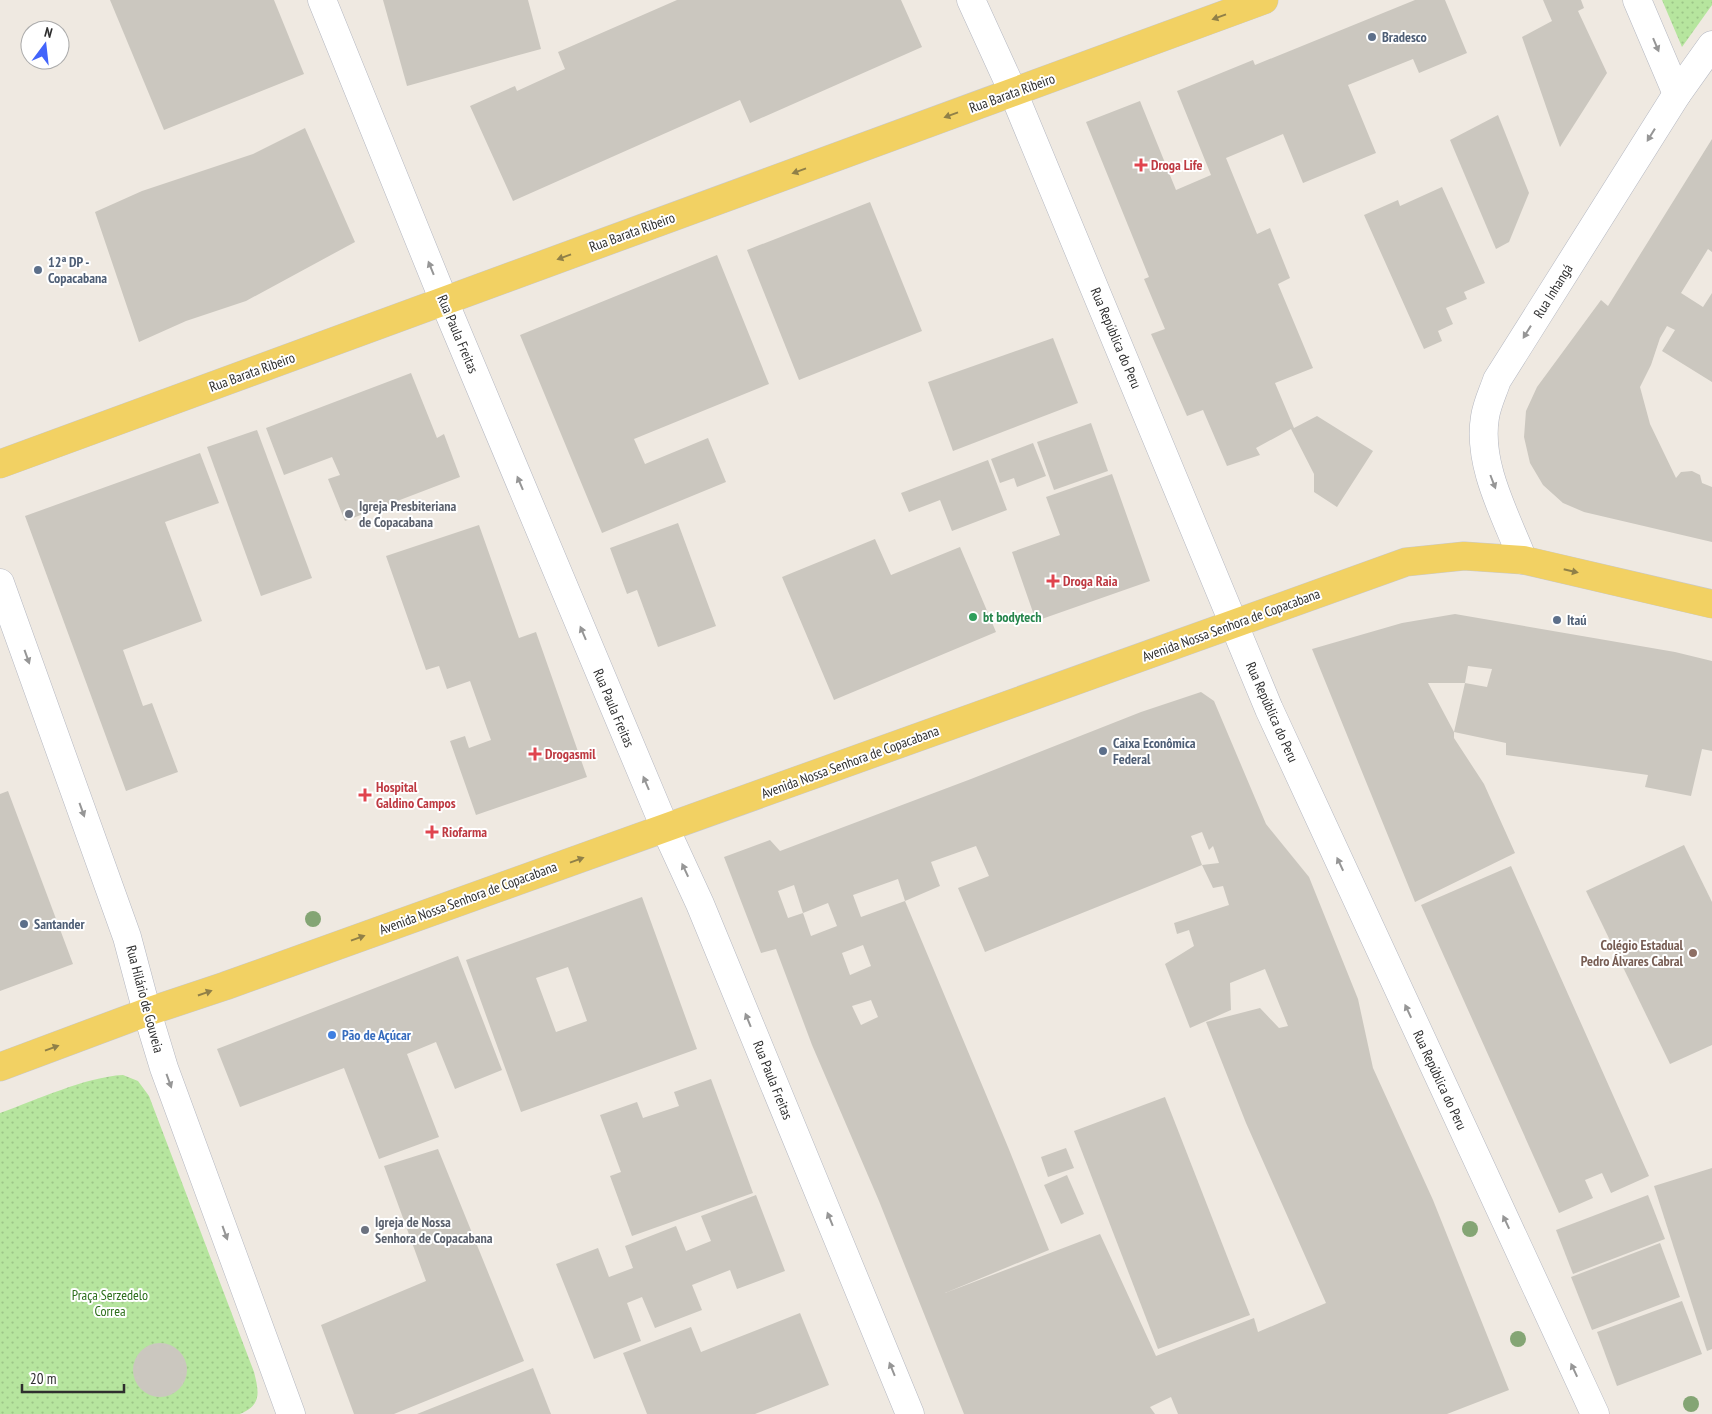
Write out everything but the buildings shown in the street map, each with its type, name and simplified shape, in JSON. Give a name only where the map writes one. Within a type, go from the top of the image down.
[{"type":"main road","name":"Rua Barata Ribeiro","points":[[0,464],[1264,0]]},
{"type":"main road","name":"Avenida Nossa Senhora de Copacabana","points":[[0,1067],[147,1012],[244,979],[1406,562],[1464,556],[1523,560],[1712,604]]},
{"type":"street","name":"Rua Paula Freitas","points":[[322,0],[444,301],[664,828],[700,904],[910,1414]]},
{"type":"street","name":"Rua República do Peru","points":[[971,0],[1013,92],[1269,709],[1594,1414]]},
{"type":"street","points":[[1637,0],[1677,94]]},
{"type":"street","name":"Rua Inhangá","points":[[1523,560],[1488,471],[1483,443],[1485,416],[1497,380],[1677,94],[1712,45]]},
{"type":"street","name":"Rua Hilário de Gouveia","points":[[0,583],[128,937],[147,1012],[164,1068],[291,1414]]},
{"type":"green space","points":[[1662,0],[1712,0],[1712,5],[1682,47]]},
{"type":"green space","name":"Praça Serzedelo Correa","points":[[123,1075],[138,1081],[149,1096],[254,1372],[258,1392],[257,1397],[252,1406],[240,1414],[0,1414],[0,1113],[77,1084]]},
{"type":"place","name":"Bradesco","points":[[1372,37]]},
{"type":"place","name":"Droga Life","points":[[1141,165]]},
{"type":"place","name":"12ª DP - Copacabana","points":[[38,270]]},
{"type":"place","name":"Igreja Presbiteriana de Copacabana","points":[[349,514]]},
{"type":"place","name":"Droga Raia","points":[[1053,581]]},
{"type":"place","name":"bt bodytech","points":[[973,617]]},
{"type":"place","name":"Itaú","points":[[1557,620]]},
{"type":"place","name":"Caixa Econômica Federal","points":[[1103,751]]},
{"type":"place","name":"Drogasmil","points":[[535,754]]},
{"type":"place","name":"Hospital Galdino Campos","points":[[365,795]]},
{"type":"place","name":"Riofarma","points":[[432,832]]},
{"type":"place","name":"Santander","points":[[24,924]]},
{"type":"place","name":"Colégio Estadual Pedro Álvares Cabral","points":[[1693,953]]},
{"type":"place","name":"Pão de Açúcar","points":[[332,1035]]},
{"type":"place","name":"Igreja de Nossa Senhora de Copacabana","points":[[365,1230]]}]
